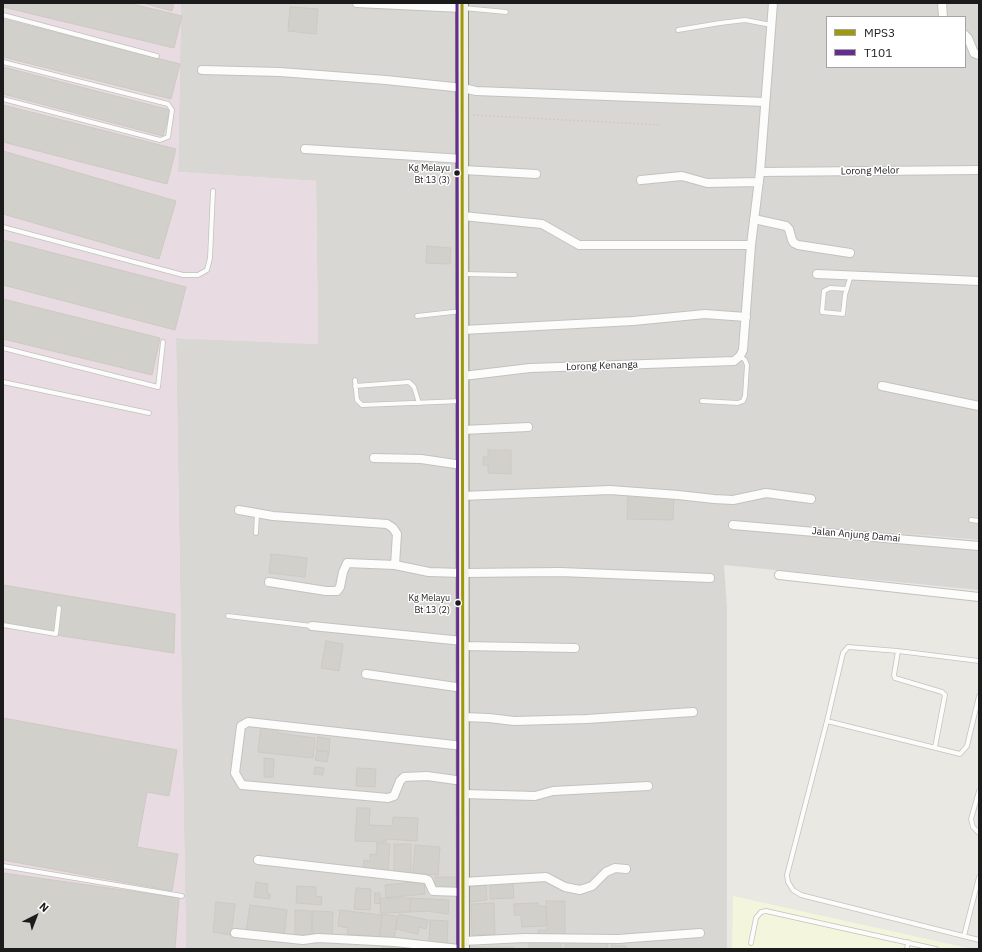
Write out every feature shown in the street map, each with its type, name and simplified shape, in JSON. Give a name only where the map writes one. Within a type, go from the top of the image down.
[{"type":"main road","points":[[462,6],[462,946]]},
{"type":"street","points":[[357,3],[462,6]]},
{"type":"street","points":[[740,356],[743,350],[751,245],[760,172],[773,3]]},
{"type":"street","points":[[942,3],[943,16]]},
{"type":"street","points":[[966,36],[974,53],[979,55]]},
{"type":"street","points":[[202,70],[280,72],[386,80],[463,88],[476,91],[765,102]]},
{"type":"street","points":[[305,149],[463,164],[536,174]]},
{"type":"street","name":"Lorong Melor","points":[[760,172],[979,170]]},
{"type":"street","points":[[641,180],[682,176],[707,183],[759,182]]},
{"type":"street","points":[[463,216],[542,224],[579,245],[751,245]]},
{"type":"street","points":[[754,219],[786,226],[789,228],[792,240],[798,245],[850,253]]},
{"type":"street","points":[[817,274],[979,281]]},
{"type":"street","points":[[463,330],[633,321],[705,314],[746,317]]},
{"type":"street","name":"Lorong Kenanga","points":[[463,376],[530,368],[734,361],[740,356]]},
{"type":"street","points":[[882,386],[979,406]]},
{"type":"street","points":[[462,430],[528,427]]},
{"type":"street","points":[[374,458],[414,459],[462,465]]},
{"type":"street","points":[[462,496],[610,490],[734,500],[766,493],[811,499]]},
{"type":"street","points":[[239,510],[274,516],[387,524],[393,528],[397,534],[395,565]]},
{"type":"street","name":"Jalan Anjung Damai","points":[[733,525],[979,546]]},
{"type":"street","points":[[269,582],[326,591],[337,591],[340,587],[343,572],[347,563],[395,565],[429,572],[560,572],[710,578]]},
{"type":"street","points":[[779,575],[979,597]]},
{"type":"street","points":[[312,626],[463,643],[575,648]]},
{"type":"street","points":[[366,674],[463,688]]},
{"type":"street","points":[[463,717],[514,721],[587,719],[693,712]]},
{"type":"street","points":[[463,746],[248,722],[241,726],[235,773],[242,785],[388,798],[394,796],[400,781],[404,776],[427,776],[463,781]]},
{"type":"street","points":[[463,794],[535,796],[553,791],[648,786]]},
{"type":"street","points":[[258,860],[425,879],[428,880],[433,891],[546,877],[565,887],[580,890],[592,886],[606,872],[615,868],[626,869]]},
{"type":"street","points":[[235,932],[303,940],[318,938],[462,946],[525,938],[618,939],[700,933]]},
{"type":"lane","points":[[462,6],[506,12]]},
{"type":"lane","points":[[3,15],[157,56]]},
{"type":"lane","points":[[678,30],[745,20],[771,25]]},
{"type":"lane","points":[[3,62],[168,104],[172,110],[168,137],[160,140],[3,99]]},
{"type":"lane","points":[[3,227],[183,275],[198,275],[207,270],[210,258],[213,191]]},
{"type":"lane","points":[[463,274],[515,275]]},
{"type":"lane","points":[[847,289],[830,288],[824,291],[822,312],[843,314],[851,275]]},
{"type":"lane","points":[[417,316],[442,312],[463,311]]},
{"type":"lane","points":[[3,348],[158,387],[163,342]]},
{"type":"lane","points":[[702,401],[738,403],[743,401],[745,396],[747,365],[745,360],[740,356]]},
{"type":"lane","points":[[355,380],[357,400],[362,405],[462,401]]},
{"type":"lane","points":[[3,382],[149,413]]},
{"type":"lane","points":[[355,386],[410,382],[414,387],[419,403]]},
{"type":"lane","points":[[256,533],[257,514]]},
{"type":"lane","points":[[971,520],[979,521]]},
{"type":"lane","points":[[3,625],[56,634],[59,608]]},
{"type":"lane","points":[[228,616],[312,626]]},
{"type":"lane","points":[[979,661],[898,650],[848,647],[843,653],[787,875],[788,882],[793,890],[801,895],[979,940]]},
{"type":"lane","points":[[898,650],[894,675],[895,678],[942,692],[945,695],[935,747]]},
{"type":"lane","points":[[827,720],[960,754],[967,746],[979,696]]},
{"type":"lane","points":[[979,791],[971,819],[973,828],[979,833]]},
{"type":"lane","points":[[3,866],[182,896]]},
{"type":"lane","points":[[964,936],[979,877]]},
{"type":"lane","points":[[751,943],[756,918],[762,912],[766,911],[936,949]]},
{"type":"lane","points":[[907,949],[908,942]]},
{"type":"path","points":[[463,114],[661,125]]},
{"type":"shaded area","points":[[3,3],[181,3],[178,172],[316,181],[318,344],[176,338],[186,949],[3,949]]},
{"type":"shaded area","points":[[181,3],[979,3],[979,540],[879,531],[979,541],[979,590],[724,565],[727,608],[727,949],[186,949],[176,338],[318,344],[316,181],[178,172]]},
{"type":"shaded area","points":[[733,896],[972,949],[732,949]]},
{"type":"building","points":[[3,3],[128,3],[182,16],[174,48],[3,7]]},
{"type":"building","points":[[143,3],[174,3],[172,11]]},
{"type":"building","points":[[290,7],[318,9],[316,34],[288,31]]},
{"type":"building","points":[[3,19],[180,64],[171,99],[3,57]]},
{"type":"building","points":[[3,67],[170,110],[163,136],[3,94]]},
{"type":"building","points":[[3,105],[176,149],[167,184],[3,142]]},
{"type":"building","points":[[3,151],[176,201],[159,259],[3,214]]},
{"type":"building","points":[[3,240],[186,287],[175,330],[3,285]]},
{"type":"building","points":[[427,246],[451,248],[450,264],[426,263]]},
{"type":"building","points":[[3,299],[160,338],[152,375],[3,339]]},
{"type":"building","points":[[488,450],[511,450],[511,474],[488,473],[488,465],[483,465],[483,457],[488,457]]},
{"type":"building","points":[[628,495],[674,496],[673,520],[627,519]]},
{"type":"building","points":[[271,554],[307,558],[305,577],[269,573]]},
{"type":"building","points":[[3,585],[175,614],[174,653],[3,627]]},
{"type":"building","points":[[326,641],[343,644],[339,671],[321,668]]},
{"type":"building","points":[[3,718],[177,750],[169,796],[147,792],[137,847],[178,854],[172,891],[3,860]]},
{"type":"building","points":[[261,726],[279,728],[278,733],[315,738],[313,758],[258,752]]},
{"type":"building","points":[[318,737],[330,739],[329,752],[316,750]]},
{"type":"building","points":[[317,751],[329,752],[327,762],[315,760]]},
{"type":"building","points":[[264,758],[274,759],[273,777],[264,777]]},
{"type":"building","points":[[315,767],[324,768],[323,775],[314,774]]},
{"type":"building","points":[[357,768],[376,769],[375,787],[356,786]]},
{"type":"building","points":[[357,808],[370,808],[369,825],[392,826],[393,817],[418,818],[417,841],[386,839],[386,842],[355,841]]},
{"type":"building","points":[[377,843],[390,844],[388,871],[363,869],[364,860],[370,861],[370,854],[376,855]]},
{"type":"building","points":[[394,844],[411,844],[411,874],[394,874]]},
{"type":"building","points":[[415,845],[440,847],[438,875],[413,873]]},
{"type":"building","points":[[3,873],[179,898],[175,949],[3,949]]},
{"type":"building","points":[[435,877],[456,877],[456,888],[435,888]]},
{"type":"building","points":[[424,881],[425,894],[386,898],[385,885]]},
{"type":"building","points":[[256,882],[268,884],[267,893],[270,894],[270,899],[254,897]]},
{"type":"building","points":[[490,883],[513,883],[514,898],[490,899]]},
{"type":"building","points":[[486,885],[487,900],[469,902],[468,887]]},
{"type":"building","points":[[297,886],[316,887],[316,896],[322,897],[321,905],[296,903]]},
{"type":"building","points":[[356,888],[371,889],[370,910],[354,909]]},
{"type":"building","points":[[375,893],[380,893],[380,904],[374,903]]},
{"type":"building","points":[[381,898],[411,898],[410,912],[380,913]]},
{"type":"building","points":[[411,898],[449,900],[448,914],[426,911],[410,912]]},
{"type":"building","points":[[546,901],[565,901],[565,935],[538,936],[538,930],[547,930]]},
{"type":"building","points":[[216,902],[235,904],[231,935],[213,932]]},
{"type":"building","points":[[494,903],[495,935],[472,935],[471,904]]},
{"type":"building","points":[[538,903],[538,906],[546,906],[546,926],[522,927],[521,915],[514,915],[514,904]]},
{"type":"building","points":[[250,905],[287,910],[284,936],[246,932]]},
{"type":"building","points":[[295,910],[312,911],[311,938],[295,938]]},
{"type":"building","points":[[340,910],[382,915],[379,937],[347,934],[348,928],[338,926]]},
{"type":"building","points":[[313,911],[333,912],[332,935],[312,934]]},
{"type":"building","points":[[382,914],[397,916],[394,942],[380,940]]},
{"type":"building","points":[[399,914],[428,920],[426,929],[419,927],[418,934],[396,929]]},
{"type":"building","points":[[430,920],[448,921],[447,944],[429,943]]},
{"type":"building","points":[[566,940],[608,943],[607,949],[565,949]]},
{"type":"building","points":[[529,941],[561,942],[561,949],[529,949]]},
{"type":"building","points":[[383,944],[418,949],[382,949]]},
{"type":"building","points":[[612,945],[626,946],[626,949],[611,949]]},
{"type":"building","points":[[471,947],[513,947],[513,949],[471,949]]},
{"type":"transit line","name":"T101","points":[[457,3],[458,949]]},
{"type":"transit line","name":"MPS3","points":[[462,3],[463,949]]},
{"type":"place","name":"Kg Melayu Bt 13 (3)","points":[[457,173]]},
{"type":"place","name":"Kg Melayu Bt 13 (2)","points":[[458,603]]}]
